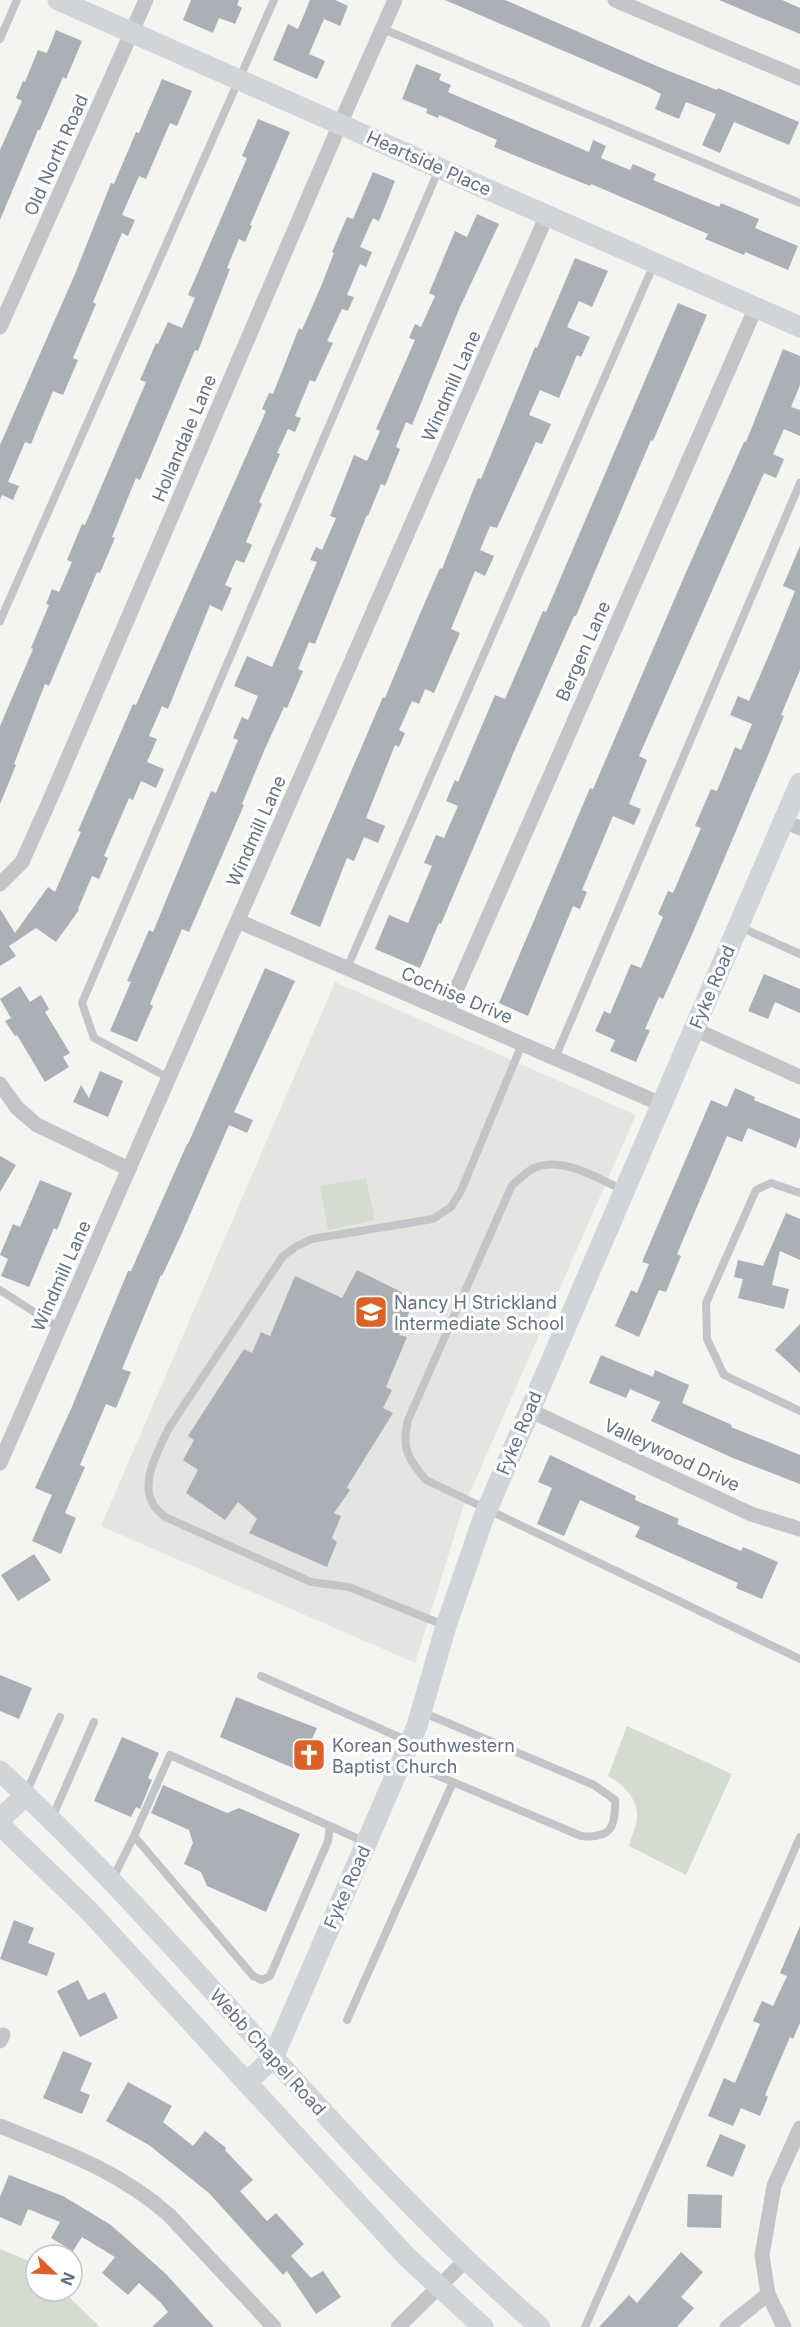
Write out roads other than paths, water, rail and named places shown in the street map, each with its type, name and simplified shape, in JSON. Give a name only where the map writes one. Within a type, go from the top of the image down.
[{"type":"street","name":"Heartside Place","points":[[58,0],[800,327]]},
{"type":"street","name":"Old North Road","points":[[0,327],[147,0]]},
{"type":"street","name":"Hollandale Lane","points":[[0,884],[22,862],[45,812],[395,0]]},
{"type":"street","points":[[615,0],[800,78]]},
{"type":"street","name":"Windmill Lane","points":[[0,1463],[548,215]]},
{"type":"street","name":"Bergen Lane","points":[[447,1011],[756,307]]},
{"type":"street","name":"Fyke Road","points":[[247,2082],[273,2058],[406,1751],[422,1712],[446,1626],[487,1509],[738,927],[792,824],[800,783]]},
{"type":"street","name":"Cochise Drive","points":[[238,921],[661,1104]]},
{"type":"street","points":[[694,1029],[800,1077]]},
{"type":"street","points":[[0,1084],[17,1108],[37,1125],[129,1169]]},
{"type":"street","name":"Valleywood Drive","points":[[530,1410],[751,1514],[800,1529]]},
{"type":"street","name":"Webb Chapel Road","points":[[0,1771],[51,1819],[273,2058],[466,2260],[540,2327]]},
{"type":"street","points":[[0,1819],[26,1795]]},
{"type":"street","name":"Webb Chapel Road","points":[[0,1825],[90,1912],[407,2258],[483,2327]]},
{"type":"street","points":[[0,2126],[104,2169],[140,2191],[169,2215],[274,2327]]},
{"type":"street","points":[[781,2326],[768,2294],[762,2255],[774,2186],[800,2128]]},
{"type":"street","points":[[398,2327],[466,2260]]},
{"type":"street","points":[[727,2327],[768,2294]]},
{"type":"lane","points":[[0,39],[17,0]]},
{"type":"lane","points":[[0,621],[274,0]]},
{"type":"lane","points":[[383,28],[800,203]]},
{"type":"lane","points":[[169,1078],[94,1038],[82,1003],[440,168]]},
{"type":"lane","points":[[347,968],[654,262]]},
{"type":"lane","points":[[555,1059],[800,483]]},
{"type":"lane","points":[[738,927],[800,954]]},
{"type":"lane","points":[[446,1626],[349,1587],[311,1582],[165,1517],[152,1502],[148,1479],[154,1458],[169,1428],[283,1256],[312,1239],[432,1219],[451,1207],[461,1191],[522,1044]]},
{"type":"lane","points":[[624,1191],[580,1170],[559,1164],[534,1168],[512,1185],[408,1420],[404,1437],[409,1460],[426,1480],[800,1659]]},
{"type":"lane","points":[[800,1193],[771,1183],[756,1190],[706,1303],[707,1339],[724,1375],[800,1412]]},
{"type":"lane","points":[[0,1290],[59,1328]]},
{"type":"lane","points":[[261,1676],[406,1751],[453,1782],[580,1836],[596,1838],[608,1832],[616,1818],[615,1800],[594,1785],[422,1712]]},
{"type":"lane","points":[[26,1795],[60,1717]]},
{"type":"lane","points":[[51,1819],[94,1722]]},
{"type":"lane","points":[[110,1882],[134,1836],[170,1755],[366,1843]]},
{"type":"lane","points":[[347,2020],[453,1782]]},
{"type":"lane","points":[[134,1836],[253,1976],[262,1980],[270,1976],[328,1841],[330,1826]]},
{"type":"lane","points":[[585,2327],[800,1836]]},
{"type":"place","name":"Nancy H Strickland Intermediate School","points":[[371,1312]]},
{"type":"place","name":"Korean Southwestern Baptist Church","points":[[309,1755]]}]
